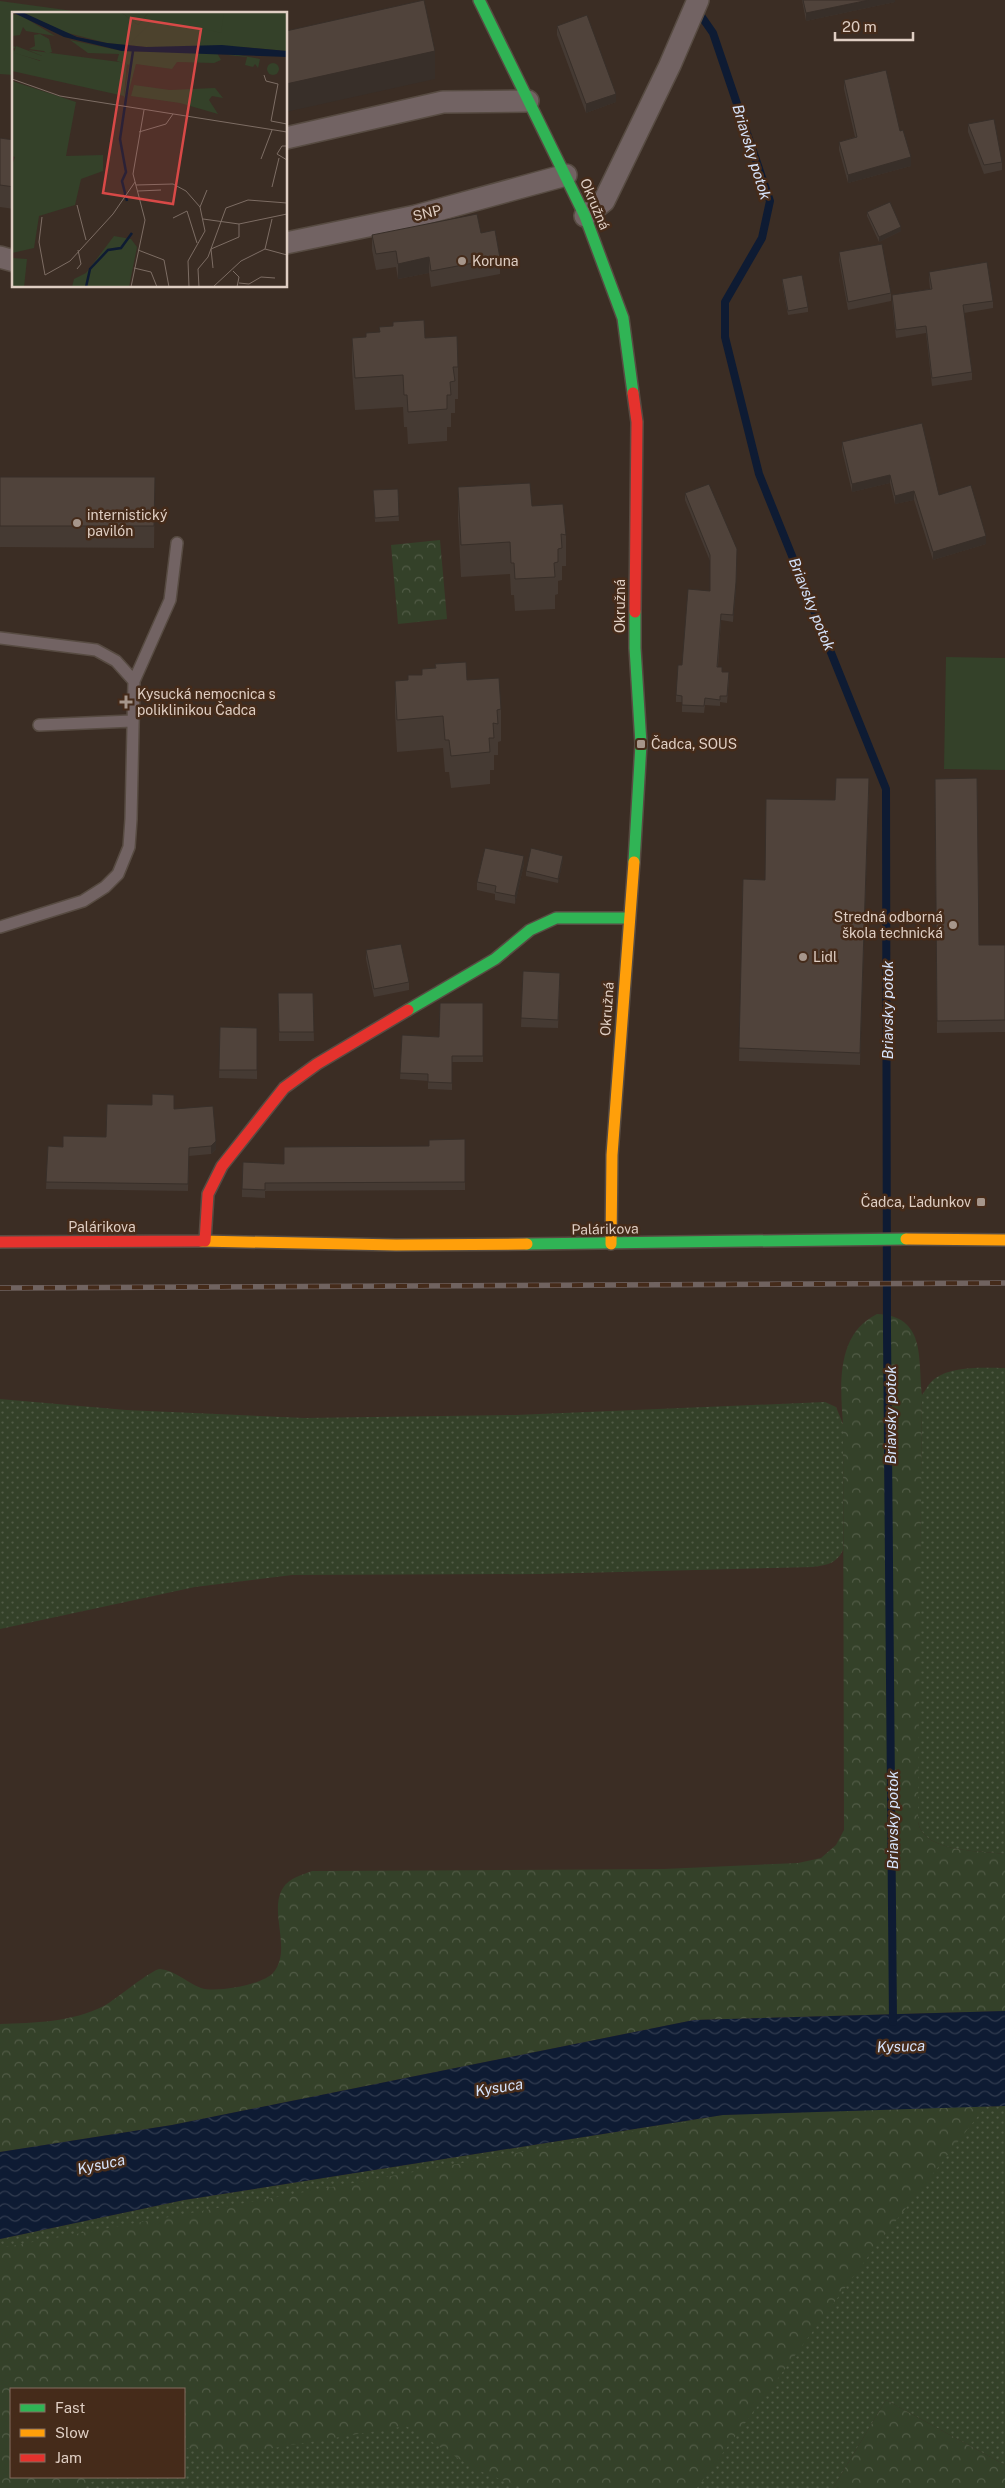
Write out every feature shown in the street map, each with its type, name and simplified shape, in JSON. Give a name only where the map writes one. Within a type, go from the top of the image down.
[{"type":"street","name":"Okružná","points":[[479,0],[585,216],[623,318],[637,422],[635,648],[641,744],[612,1155],[611,1244]]},
{"type":"street","points":[[585,216],[604,202],[670,66],[698,0]]},
{"type":"street","points":[[288,138],[443,102],[528,101]]},
{"type":"street","name":"SNP","points":[[288,243],[416,216],[566,175]]},
{"type":"street","points":[[205,1241],[208,1194],[222,1166],[284,1088],[317,1064],[495,958],[530,930],[556,918],[629,918]]},
{"type":"street","name":"Palárikova","points":[[0,1242],[205,1241],[396,1245],[611,1244],[862,1238],[1005,1240]]},
{"type":"lane","points":[[0,927],[83,901],[105,887],[118,874],[129,848],[134,681],[170,600],[177,543]]},
{"type":"lane","points":[[0,638],[96,650],[116,661],[134,681]]},
{"type":"lane","points":[[39,725],[132,722]]},
{"type":"green space","points":[[0,1],[80,12],[12,12],[12,75],[0,74]]},
{"type":"green space","points":[[440,540],[447,619],[398,624],[391,545]]},
{"type":"green space","points":[[946,657],[1005,658],[1005,770],[944,769]]},
{"type":"green space","points":[[877,1314],[893,1317],[904,1322],[912,1331],[919,1354],[922,1395],[918,1823],[927,1837],[936,1843],[959,1849],[1005,1854],[1005,2011],[694,2020],[172,2125],[0,2152],[0,2024],[53,2021],[92,2011],[104,2006],[149,1974],[160,1969],[171,1972],[196,1986],[208,1989],[227,1989],[259,1981],[273,1973],[279,1964],[281,1942],[278,1908],[283,1888],[292,1879],[312,1871],[664,1869],[798,1863],[821,1858],[836,1845],[844,1830],[842,1377],[847,1347],[854,1334],[864,1323]]},
{"type":"green space","points":[[1005,1368],[1005,1854],[959,1849],[936,1843],[921,1830],[917,1806],[922,1395],[931,1382],[956,1370]]},
{"type":"green space","points":[[0,1399],[126,1410],[304,1418],[516,1415],[825,1402],[836,1407],[843,1424],[843,1550],[838,1558],[831,1563],[813,1567],[540,1574],[292,1575],[195,1587],[0,1629]]},
{"type":"green space","points":[[986,2106],[873,2250],[697,2488],[523,2488],[477,2470],[406,2426],[250,2452],[185,2448],[185,2388],[10,2388],[10,2478],[98,2478],[82,2488],[0,2488],[0,2248],[723,2115]]},
{"type":"green space","points":[[1005,2106],[1005,2465],[886,2400],[833,2488],[0,2488],[0,2239],[184,2200],[723,2115]]},
{"type":"green space","points":[[886,2400],[1005,2465],[1005,2488],[833,2488]]},
{"type":"water","name":"Kysuca","points":[[1005,2011],[1005,2106],[723,2115],[184,2200],[0,2239],[0,2152],[172,2125],[694,2020]]},
{"type":"building","points":[[424,0],[435,51],[288,84],[288,31]]},
{"type":"building","points":[[803,0],[869,0],[806,13]]},
{"type":"building","points":[[587,15],[616,94],[586,104],[557,26]]},
{"type":"building","points":[[886,70],[900,131],[903,130],[911,157],[848,175],[839,142],[857,137],[844,80]]},
{"type":"building","points":[[994,119],[1002,162],[984,165],[968,124]]},
{"type":"building","points":[[0,138],[12,140],[12,187],[0,185]]},
{"type":"building","points":[[890,202],[901,227],[879,237],[867,212]]},
{"type":"building","points":[[477,214],[481,233],[495,230],[500,258],[431,271],[429,257],[398,264],[396,251],[376,254],[372,235]]},
{"type":"building","points":[[882,244],[891,293],[848,302],[839,252]]},
{"type":"building","points":[[987,262],[993,301],[963,305],[972,372],[932,378],[926,326],[896,330],[892,295],[932,289],[929,272]]},
{"type":"building","points":[[802,275],[808,307],[788,311],[782,279]]},
{"type":"building","points":[[424,320],[425,338],[457,336],[458,367],[453,367],[455,381],[450,382],[451,395],[447,395],[447,409],[408,412],[407,395],[404,395],[403,375],[355,378],[352,338],[366,337],[366,333],[380,332],[379,327],[393,326],[393,322]]},
{"type":"building","points":[[922,423],[939,495],[971,485],[986,536],[933,552],[914,491],[895,496],[890,475],[852,484],[842,442]]},
{"type":"building","points":[[0,477],[155,477],[154,526],[0,526]]},
{"type":"building","points":[[530,483],[532,506],[563,504],[566,535],[561,534],[562,548],[558,549],[558,562],[554,563],[555,577],[515,579],[514,563],[511,563],[510,542],[461,545],[458,487]]},
{"type":"building","points":[[709,484],[737,549],[733,615],[721,614],[717,667],[722,667],[722,672],[729,672],[727,696],[720,696],[720,700],[705,698],[704,706],[682,705],[682,696],[676,695],[678,665],[682,665],[688,589],[710,591],[710,555],[685,493]]},
{"type":"building","points":[[398,489],[399,516],[375,518],[373,490]]},
{"type":"building","points":[[466,662],[467,680],[499,678],[501,709],[497,710],[498,724],[493,723],[494,738],[489,738],[490,752],[451,756],[449,740],[445,740],[443,716],[397,720],[395,681],[408,680],[408,675],[422,675],[422,669],[436,668],[435,664]]},
{"type":"building","name":"Lidl","points":[[836,778],[869,778],[860,1053],[739,1048],[743,879],[765,880],[766,799],[835,800]]},
{"type":"building","points":[[977,778],[979,945],[1005,945],[1005,1020],[937,1021],[935,779]]},
{"type":"building","points":[[485,848],[524,856],[515,896],[495,892],[496,886],[477,882]]},
{"type":"building","points":[[531,848],[563,856],[558,879],[526,871]]},
{"type":"building","points":[[401,944],[409,982],[374,989],[366,950]]},
{"type":"building","points":[[523,971],[560,973],[558,1020],[521,1018]]},
{"type":"building","points":[[278,993],[313,993],[314,1032],[279,1032]]},
{"type":"building","points":[[440,1003],[483,1003],[483,1056],[452,1056],[452,1083],[428,1082],[428,1074],[400,1073],[402,1035],[439,1037]]},
{"type":"building","points":[[220,1027],[257,1028],[257,1070],[219,1070]]},
{"type":"building","points":[[152,1094],[174,1095],[174,1109],[213,1106],[216,1141],[211,1146],[189,1148],[188,1184],[46,1182],[48,1146],[63,1147],[63,1136],[106,1137],[107,1104],[152,1105]]},
{"type":"building","points":[[465,1139],[465,1182],[265,1183],[265,1190],[242,1189],[243,1162],[284,1164],[284,1147],[429,1146],[429,1140]]},
{"type":"waterway","name":"Briavsky potok","points":[[697,10],[713,33],[770,201],[762,238],[725,302],[725,337],[759,474],[886,789],[887,1333],[893,2022]]},
{"type":"railway","points":[[0,1288],[1005,1283]]},
{"type":"traffic: fast","points":[[479,0],[585,216],[623,318],[633,393]]},
{"type":"traffic: fast","points":[[634,862],[641,744],[635,648],[635,612]]},
{"type":"traffic: fast","points":[[408,1010],[495,959],[530,930],[556,918],[629,918]]},
{"type":"traffic: fast","points":[[527,1244],[906,1239]]},
{"type":"traffic: slow","points":[[611,1244],[612,1155],[634,862]]},
{"type":"traffic: slow","points":[[906,1239],[1005,1240]]},
{"type":"traffic: slow","points":[[201,1241],[396,1245],[527,1244]]},
{"type":"traffic: jam","points":[[633,393],[637,422],[635,612]]},
{"type":"traffic: jam","points":[[205,1241],[208,1194],[222,1166],[284,1088],[317,1064],[408,1010]]},
{"type":"traffic: jam","points":[[0,1242],[201,1241]]},
{"type":"place","name":"Koruna","points":[[462,261]]},
{"type":"place","name":"internistický pavilón","points":[[77,523]]},
{"type":"place","name":"Kysucká nemocnica s poliklinikou Čadca","points":[[126,702]]},
{"type":"place","name":"Čadca, SOUS","points":[[641,744]]},
{"type":"place","name":"Stredná odborná škola technická","points":[[953,925]]},
{"type":"place","name":"Lidl","points":[[803,957]]},
{"type":"place","name":"Čadca, Ľadunkov","points":[[981,1202]]}]
